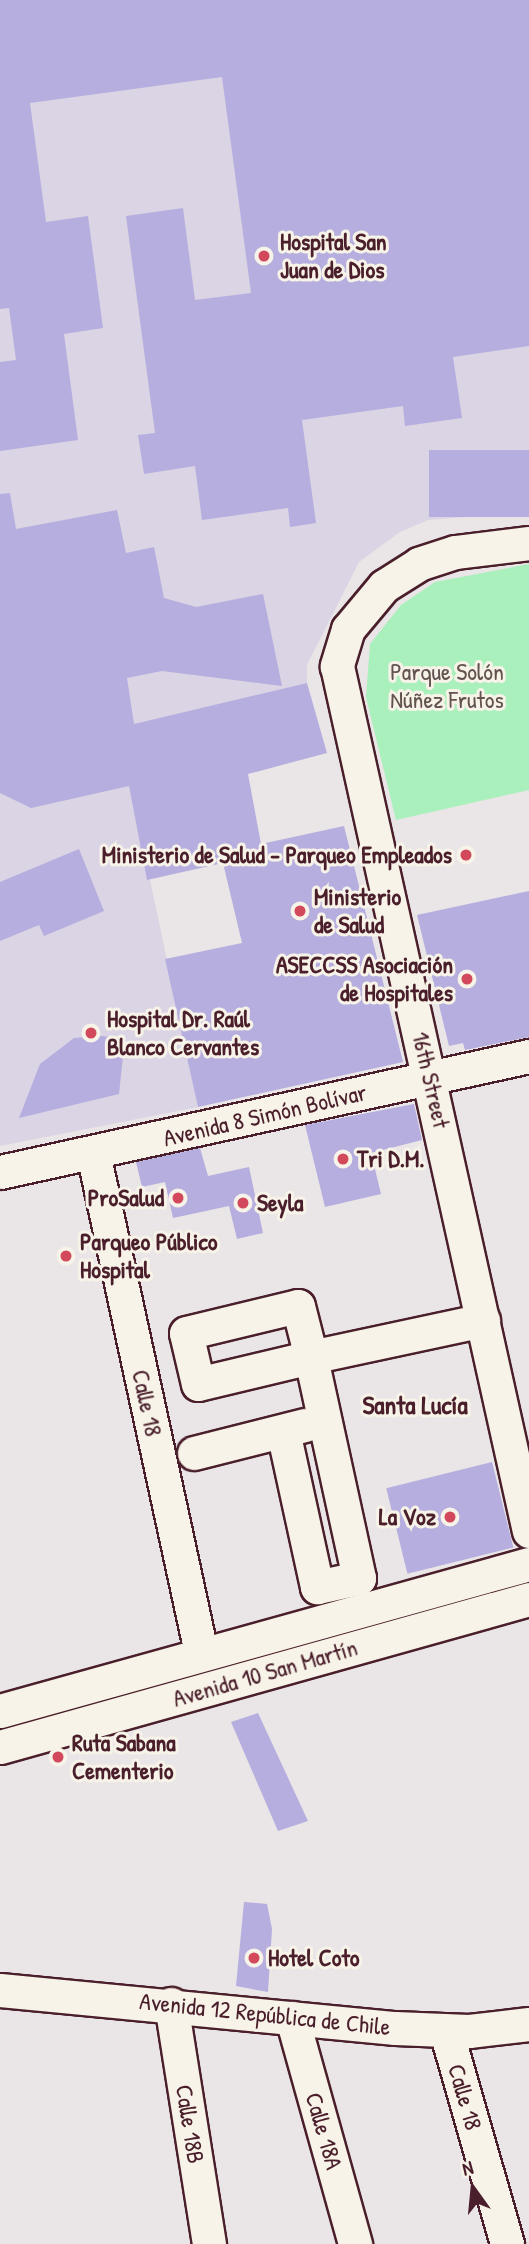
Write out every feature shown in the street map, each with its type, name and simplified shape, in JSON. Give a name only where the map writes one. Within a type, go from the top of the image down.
[{"type":"street","name":"16th Street","points":[[529,543],[455,552],[419,564],[384,586],[348,629],[337,666],[529,1531]]},
{"type":"street","name":"Avenida 8 Simón Bolívar","points":[[0,1172],[529,1056]]},
{"type":"street","name":"Calle 18","points":[[93,1153],[201,1653]]},
{"type":"street","points":[[283,1431],[317,1587],[359,1578],[311,1357],[483,1320]]},
{"type":"street","points":[[194,1453],[324,1420]]},
{"type":"street","name":"Avenida 10 San Martín","points":[[0,1711],[529,1564]]},
{"type":"street","name":"Avenida 10 San Martín","points":[[0,1746],[529,1599]]},
{"type":"street","name":"Avenida 12 República de Chile","points":[[0,1990],[446,2031],[529,2024]]},
{"type":"street","name":"Calle 18B","points":[[171,2004],[209,2244]]},
{"type":"street","name":"Calle 18A","points":[[292,2018],[355,2244]]},
{"type":"street","name":"Calle 18","points":[[446,2031],[507,2244]]},
{"type":"shaded area","name":"Hospital San Juan de Dios","points":[[0,0],[529,0],[529,512],[428,520],[400,532],[359,562],[307,665],[307,683],[118,728],[198,1107],[0,1146]]},
{"type":"green space","name":"Parque Solón Núñez Frutos","points":[[529,564],[529,790],[396,820],[366,697],[370,644],[401,605],[435,582]]},
{"type":"building","points":[[0,0],[529,0],[529,346],[453,357],[462,418],[405,426],[403,406],[302,420],[316,523],[290,527],[288,508],[202,520],[195,466],[144,474],[138,435],[155,433],[126,216],[183,208],[195,300],[251,293],[222,77],[30,103],[46,222],[88,216],[103,328],[64,334],[78,440],[0,451],[0,362],[16,360],[9,308],[0,309]]},
{"type":"building","points":[[429,450],[529,450],[529,517],[429,517]]},
{"type":"building","points":[[10,493],[16,529],[117,510],[126,553],[154,547],[164,598],[196,607],[263,594],[282,686],[162,671],[127,678],[134,724],[307,683],[327,753],[248,774],[261,844],[344,826],[403,1062],[198,1107],[165,959],[242,943],[223,863],[147,880],[129,786],[31,808],[0,793],[0,494]]},
{"type":"building","points":[[79,849],[104,911],[44,936],[39,925],[0,941],[0,882]]},
{"type":"building","name":"ASECCSS Asociación de Hospitales","points":[[529,891],[529,1037],[465,1050],[463,1043],[449,1046],[417,915]]},
{"type":"building","points":[[74,1038],[125,1038],[119,1094],[19,1118],[40,1064]]},
{"type":"building","name":"Tri D.M.","points":[[414,1104],[422,1140],[371,1153],[381,1194],[325,1207],[305,1125]]},
{"type":"building","points":[[200,1148],[208,1176],[249,1167],[263,1233],[237,1239],[229,1206],[173,1218],[165,1182],[142,1187],[136,1162]]},
{"type":"building","name":"La Voz","points":[[492,1462],[513,1547],[408,1574],[386,1488]]},
{"type":"building","points":[[258,1713],[308,1821],[278,1831],[231,1722]]},
{"type":"building","name":"Hotel Coto","points":[[244,1902],[267,1904],[272,1929],[268,1992],[236,1986]]},
{"type":"place","name":"Hospital San Juan de Dios","points":[[264,256]]},
{"type":"place","name":"Ministerio de Salud - Parqueo Empleados","points":[[466,855]]},
{"type":"place","name":"Ministerio de Salud","points":[[300,911]]},
{"type":"place","name":"ASECCSS Asociación de Hospitales","points":[[467,979]]},
{"type":"place","name":"Hospital Dr. Raúl Blanco Cervantes","points":[[91,1033]]},
{"type":"place","name":"Tri D.M.","points":[[343,1159]]},
{"type":"place","name":"ProSalud","points":[[178,1198]]},
{"type":"place","name":"Seyla","points":[[243,1203]]},
{"type":"place","name":"Parqueo Público Hospital","points":[[66,1256]]},
{"type":"place","name":"La Voz","points":[[450,1517]]},
{"type":"place","name":"Ruta Sabana Cementerio","points":[[58,1757]]},
{"type":"place","name":"Hotel Coto","points":[[254,1958]]},
{"type":"district","name":"Santa Lucía","points":[[415,1405]]}]
